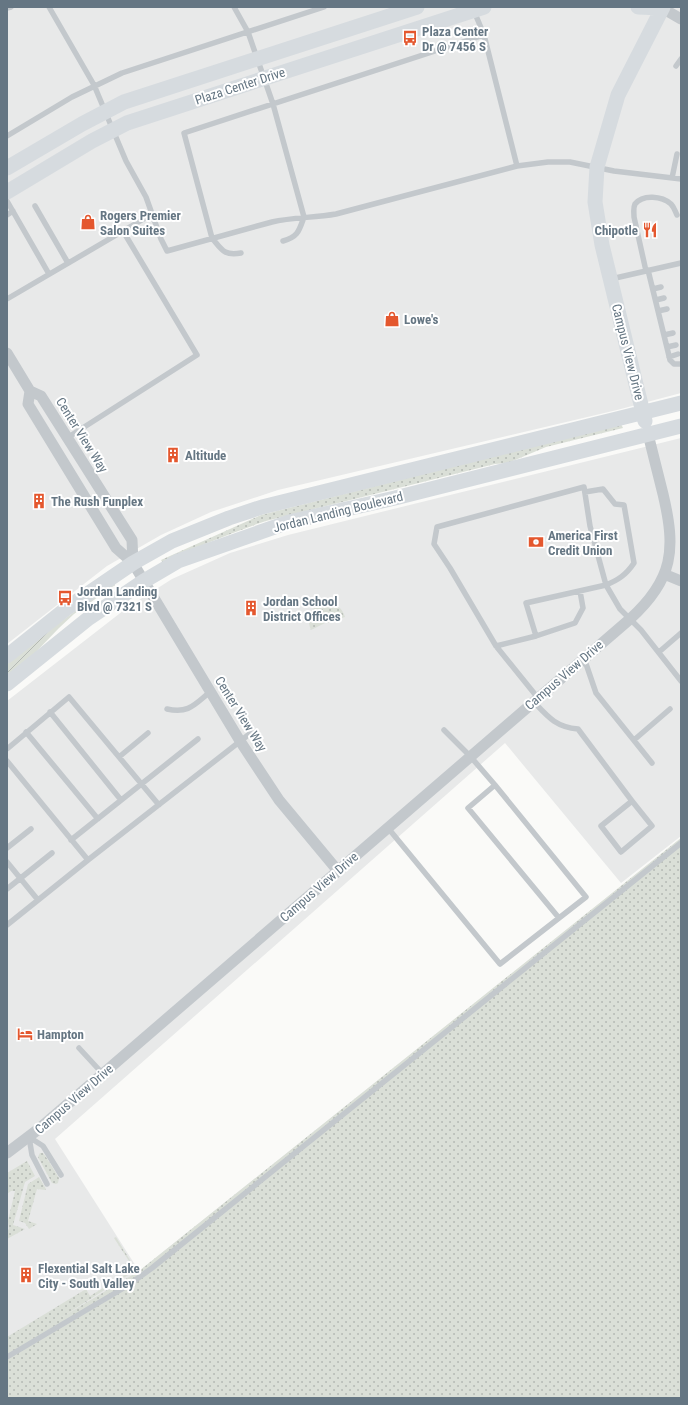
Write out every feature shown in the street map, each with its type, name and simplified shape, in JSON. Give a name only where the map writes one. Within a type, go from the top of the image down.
[{"type":"main road","name":"Plaza Center Drive","points":[[7,168],[124,102],[417,7]]},
{"type":"main road","points":[[638,7],[662,7]]},
{"type":"main road","name":"Campus View Drive","points":[[648,434],[602,245],[595,202],[597,167],[618,95],[662,7]]},
{"type":"main road","name":"Plaza Center Drive","points":[[7,192],[114,129],[127,123],[476,8]]},
{"type":"main road","name":"Jordan Landing Boulevard","points":[[7,656],[67,608],[134,563],[172,541],[229,518],[262,507],[681,403]]},
{"type":"main road","name":"Jordan Landing Boulevard","points":[[7,684],[89,618],[144,581],[178,561],[289,522],[395,498],[681,426]]},
{"type":"street","points":[[662,7],[681,19]]},
{"type":"street","name":"Center View Way","points":[[7,353],[30,391],[41,396],[132,540],[134,563]]},
{"type":"street","name":"Center View Way","points":[[30,391],[28,404],[116,548],[134,563],[240,742],[279,800],[338,871]]},
{"type":"street","name":"Campus View Drive","points":[[7,1153],[29,1137],[642,608],[653,594],[664,574],[670,551],[670,531],[667,512],[648,434]]},
{"type":"street","points":[[664,574],[681,581]]},
{"type":"lane","points":[[49,7],[94,85],[114,129],[126,161],[146,198],[166,251],[285,219],[323,217],[336,214],[517,166],[548,162],[570,162],[614,171],[681,179]]},
{"type":"lane","points":[[234,7],[248,32],[258,59],[273,104],[304,217],[296,235],[283,242]]},
{"type":"lane","points":[[7,136],[72,97],[94,85],[122,73],[324,7]]},
{"type":"lane","points":[[476,8],[517,166]]},
{"type":"lane","points":[[241,253],[231,254],[223,252],[212,238],[184,133],[484,35]]},
{"type":"lane","points":[[676,66],[681,59]]},
{"type":"lane","points":[[672,178],[677,154]]},
{"type":"lane","points":[[677,215],[673,206],[661,198],[649,197],[642,199],[633,209],[669,356],[674,364],[681,364]]},
{"type":"lane","points":[[7,201],[49,274]]},
{"type":"lane","points":[[35,206],[68,263]]},
{"type":"lane","points":[[7,214],[13,211]]},
{"type":"lane","points":[[7,299],[152,214]]},
{"type":"lane","points":[[67,438],[197,355],[123,231]]},
{"type":"lane","points":[[610,279],[681,263]]},
{"type":"lane","points":[[653,289],[662,287]]},
{"type":"lane","points":[[656,300],[664,298]]},
{"type":"lane","points":[[658,311],[667,309]]},
{"type":"lane","points":[[664,335],[673,333]]},
{"type":"lane","points":[[667,347],[676,345]]},
{"type":"lane","points":[[669,356],[678,354]]},
{"type":"lane","points":[[536,636],[526,603],[606,585],[620,579],[634,563],[624,505],[615,504],[603,489],[585,490],[437,527],[434,544],[450,568],[496,646],[552,721],[578,730],[652,826],[621,852],[601,826],[632,801]]},
{"type":"lane","points":[[585,490],[590,526],[606,585],[620,609],[642,630],[681,681]]},
{"type":"lane","points":[[496,646],[536,636],[575,623],[583,608],[580,591]]},
{"type":"lane","points":[[659,652],[681,633]]},
{"type":"lane","points":[[584,658],[596,693],[652,762]]},
{"type":"lane","points":[[167,709],[183,711],[210,692]]},
{"type":"lane","points":[[7,749],[69,696],[159,805]]},
{"type":"lane","points":[[634,740],[670,709]]},
{"type":"lane","points":[[50,712],[121,800]]},
{"type":"lane","points":[[388,828],[500,964],[586,897],[495,785],[470,756],[444,730]]},
{"type":"lane","points":[[26,732],[98,819]]},
{"type":"lane","points":[[7,925],[252,732]]},
{"type":"lane","points":[[119,757],[148,733]]},
{"type":"lane","points":[[71,840],[198,739]]},
{"type":"lane","points":[[7,761],[88,860]]},
{"type":"lane","points":[[495,785],[468,808],[559,918]]},
{"type":"lane","points":[[7,848],[31,829]]},
{"type":"lane","points":[[7,1357],[127,1286],[152,1268],[681,843]]},
{"type":"lane","points":[[7,889],[52,853]]},
{"type":"lane","points":[[7,862],[38,900]]},
{"type":"lane","points":[[79,1048],[102,1074]]},
{"type":"lane","points":[[29,1137],[43,1146],[61,1175]]},
{"type":"lane","points":[[29,1137],[32,1155],[47,1184]]},
{"type":"shaded area","points":[[7,7],[681,7],[681,393],[617,410],[278,490],[211,512],[161,535],[107,566],[7,644]]},
{"type":"shaded area","points":[[621,424],[623,428],[546,447],[508,463],[495,464],[266,521],[214,540],[163,563],[161,560],[261,515]]},
{"type":"shaded area","points":[[681,438],[681,836],[621,883],[505,743],[55,1139],[139,1271],[681,838],[681,1398],[7,1398],[7,701],[128,607],[172,579],[230,553],[288,535]]},
{"type":"shaded area","points":[[115,582],[115,585],[74,614],[33,655],[7,676],[7,664],[59,623]]},
{"type":"shaded area","points":[[325,602],[338,606],[345,617],[325,623],[311,630],[309,625],[309,616],[311,612],[316,606]]},
{"type":"shaded area","points":[[681,838],[681,1398],[7,1398],[7,1337],[86,1289],[90,1296],[126,1274],[122,1266],[129,1261],[114,1238],[116,1237],[136,1270],[62,1317],[139,1271]]},
{"type":"shaded area","points":[[40,1153],[43,1153],[59,1178],[58,1183],[52,1183],[38,1157]]},
{"type":"shaded area","points":[[27,1161],[35,1176],[25,1182],[13,1225],[25,1229],[7,1239],[7,1231],[9,1229],[8,1221],[15,1191],[11,1191],[7,1194],[7,1173]]},
{"type":"shaded area","points":[[39,1177],[46,1189],[37,1189],[28,1221],[37,1224],[29,1229],[25,1223],[19,1221],[28,1184]]},
{"type":"place","name":"Plaza Center Dr @ 7456 S","points":[[410,38]]},
{"type":"place","name":"Rogers Premier Salon Suites","points":[[88,222]]},
{"type":"place","name":"Chipotle","points":[[650,230]]},
{"type":"place","name":"Lowe's","points":[[392,319]]},
{"type":"place","name":"Altitude","points":[[173,455]]},
{"type":"place","name":"The Rush Funplex","points":[[39,501]]},
{"type":"place","name":"America First Credit Union","points":[[536,542]]},
{"type":"place","name":"Jordan Landing Blvd @ 7321 S","points":[[65,598]]},
{"type":"place","name":"Jordan School District Offices","points":[[251,608]]},
{"type":"place","name":"Hampton","points":[[25,1034]]},
{"type":"place","name":"Flexential Salt Lake City - South Valley","points":[[26,1275]]}]
